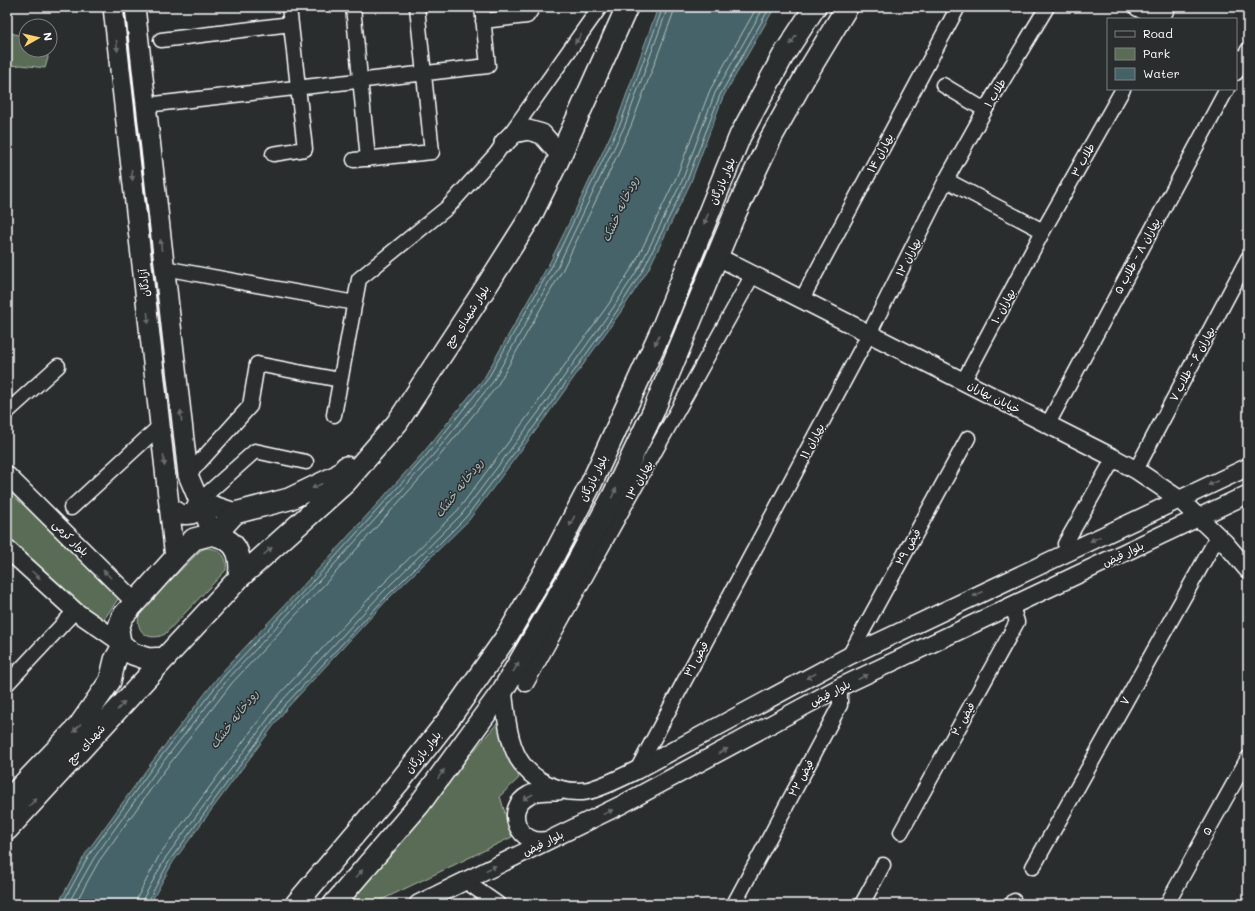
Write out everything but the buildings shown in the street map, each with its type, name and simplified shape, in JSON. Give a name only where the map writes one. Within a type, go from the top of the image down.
[{"type":"main road","name":"آزادگان","points":[[113,7],[175,558]]},
{"type":"main road","name":"آزادگان","points":[[135,7],[188,475],[214,534]]},
{"type":"main road","name":"بلوار شهدای حج","points":[[235,513],[289,499],[339,475],[388,418],[459,313],[529,202],[574,106],[615,7]]},
{"type":"main road","name":"بلوار شهدای حج","points":[[165,658],[239,578],[346,482],[396,423],[531,216],[557,163],[627,7]]},
{"type":"main road","name":"بلوار بازرگان","points":[[296,904],[400,781],[448,720],[507,636],[553,557],[591,484],[661,330],[740,136],[783,56],[814,7]]},
{"type":"main road","points":[[334,904],[419,805],[503,690],[573,570],[614,494],[653,412],[734,218],[771,138],[806,75],[847,7]]},
{"type":"main road","points":[[504,143],[514,133],[528,130],[542,134],[555,149]]},
{"type":"main road","points":[[165,658],[148,659],[133,654],[122,644],[118,630],[122,616],[194,539],[214,534],[235,513],[199,501],[192,514],[184,516],[169,507]]},
{"type":"main road","points":[[214,534],[229,540],[237,550],[241,563],[239,578]]},
{"type":"main road","points":[[553,557],[573,570]]},
{"type":"main road","name":"شهدای حج","points":[[7,801],[79,726],[110,681],[115,660],[122,644]]},
{"type":"main road","name":"شهدای حج","points":[[7,830],[165,658]]},
{"type":"street","points":[[273,154],[305,149],[289,7]]},
{"type":"street","points":[[353,7],[368,159]]},
{"type":"street","points":[[354,160],[432,152],[417,7]]},
{"type":"street","points":[[146,104],[488,66],[482,7]]},
{"type":"street","points":[[483,21],[528,16],[533,7]]},
{"type":"street","points":[[334,415],[359,279],[448,207],[496,154],[600,7]]},
{"type":"street","name":"بهاران ۱۴","points":[[802,300],[958,7]]},
{"type":"street","name":"طلاب ۱","points":[[946,180],[985,110],[1047,7]]},
{"type":"street","points":[[1137,7],[1159,18]]},
{"type":"street","points":[[1162,18],[1168,7]]},
{"type":"street","points":[[161,40],[291,24]]},
{"type":"street","points":[[943,85],[985,110]]},
{"type":"street","name":"طلاب ۳","points":[[1043,231],[1122,90]]},
{"type":"street","name":"بهاران ۸ - طلاب ۵","points":[[1048,424],[1226,90]]},
{"type":"street","points":[[946,180],[1043,231]]},
{"type":"street","name":"بهاران ۱۲","points":[[869,334],[946,180]]},
{"type":"street","name":"بهاران ۱۰","points":[[963,382],[1043,231]]},
{"type":"street","name":"خیابان بهاران","points":[[718,257],[752,276],[1048,424],[1136,470],[1179,499],[1218,536],[1248,570]]},
{"type":"street","name":"بهاران ۶ - طلاب ۷","points":[[1136,470],[1248,258]]},
{"type":"street","points":[[164,268],[355,303]]},
{"type":"street","name":"بهاران ۱۳","points":[[526,684],[752,276]]},
{"type":"street","name":"بهاران ۱۱","points":[[755,549],[869,334]]},
{"type":"street","points":[[188,475],[250,406],[257,364],[340,380]]},
{"type":"street","points":[[7,412],[58,366]]},
{"type":"street","points":[[70,508],[160,426]]},
{"type":"street","name":"فیض ۲۹","points":[[849,656],[968,438]]},
{"type":"street","points":[[199,501],[255,451],[306,462]]},
{"type":"street","points":[[1065,544],[1114,458]]},
{"type":"street","points":[[551,839],[542,842],[532,840],[524,836],[518,828],[516,818],[517,809],[521,800],[529,794],[538,792],[587,791],[614,781],[849,656],[1248,466]]},
{"type":"street","name":"بلوار کرمی","points":[[7,475],[135,602]]},
{"type":"street","name":"بلوار فیض","points":[[418,904],[623,804],[840,688],[1248,494]]},
{"type":"street","name":"۷","points":[[1033,867],[1218,536]]},
{"type":"street","points":[[7,549],[75,610],[122,644]]},
{"type":"street","name":"فیض ۳۱","points":[[637,770],[755,549]]},
{"type":"street","name":"فیض ۲۰","points":[[901,832],[1017,622],[1012,606]]},
{"type":"street","points":[[7,684],[75,610]]},
{"type":"street","points":[[900,631],[911,654]]},
{"type":"street","name":"فیض ۲۲","points":[[734,904],[840,705],[840,688]]},
{"type":"street","points":[[503,690],[510,734],[518,758],[531,774],[547,785],[566,791]]},
{"type":"street","name":"۵","points":[[1167,904],[1248,758]]},
{"type":"street","points":[[862,904],[883,865]]},
{"type":"street","points":[[466,881],[498,904]]},
{"type":"green space","points":[[7,32],[18,35],[18,58],[48,58],[45,68],[21,65],[10,66],[7,84]]},
{"type":"green space","points":[[7,485],[121,595],[100,625],[82,611],[7,537]]},
{"type":"green space","points":[[206,548],[215,549],[222,554],[226,561],[226,570],[165,634],[158,637],[146,635],[139,627],[138,621],[142,608],[201,550]]},
{"type":"green space","points":[[499,721],[519,778],[500,796],[512,837],[373,904],[345,904]]},
{"type":"water","name":"رودخانه خشک","points":[[660,7],[775,7],[723,97],[690,184],[648,270],[620,313],[545,418],[469,520],[388,599],[286,709],[173,862],[150,904],[58,904],[86,853],[152,762],[221,673],[325,562],[422,454],[484,378],[550,262],[586,188],[617,121],[656,13]]}]
